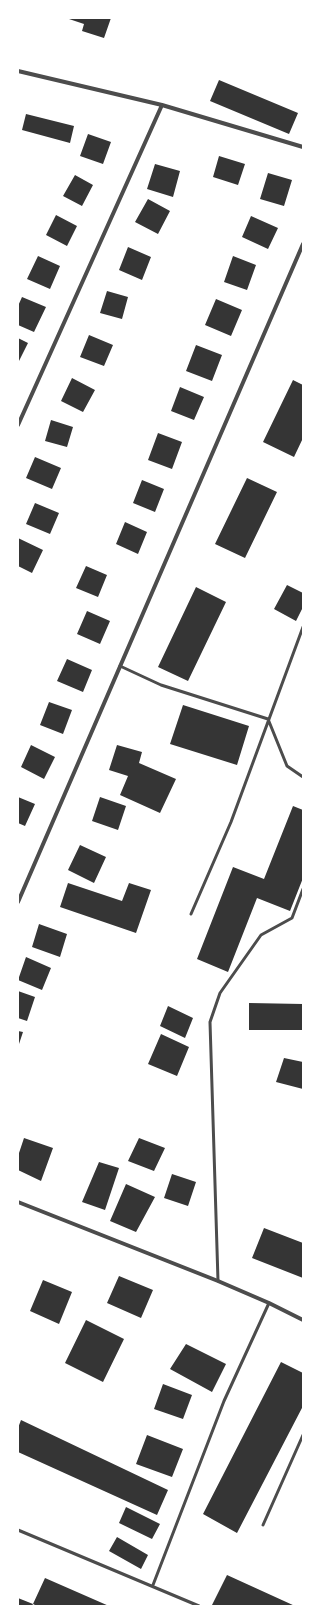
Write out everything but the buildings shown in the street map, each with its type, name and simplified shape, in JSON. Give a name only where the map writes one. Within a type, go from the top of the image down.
[{"type":"street","points":[[18,70],[162,104],[303,147]]},
{"type":"street","points":[[18,425],[162,104]]},
{"type":"street","points":[[18,902],[303,244]]},
{"type":"street","points":[[18,1202],[218,1281],[269,1303],[303,1320]]},
{"type":"lane","points":[[192,914],[231,822],[303,627]]},
{"type":"lane","points":[[120,666],[161,685],[268,719]]},
{"type":"lane","points":[[268,719],[287,766],[303,777]]},
{"type":"lane","points":[[218,1281],[210,1022],[220,993],[261,935],[292,918],[303,889]]},
{"type":"lane","points":[[152,1585],[224,1401],[269,1303]]},
{"type":"lane","points":[[263,1525],[303,1435]]},
{"type":"lane","points":[[18,1530],[199,1606]]}]
